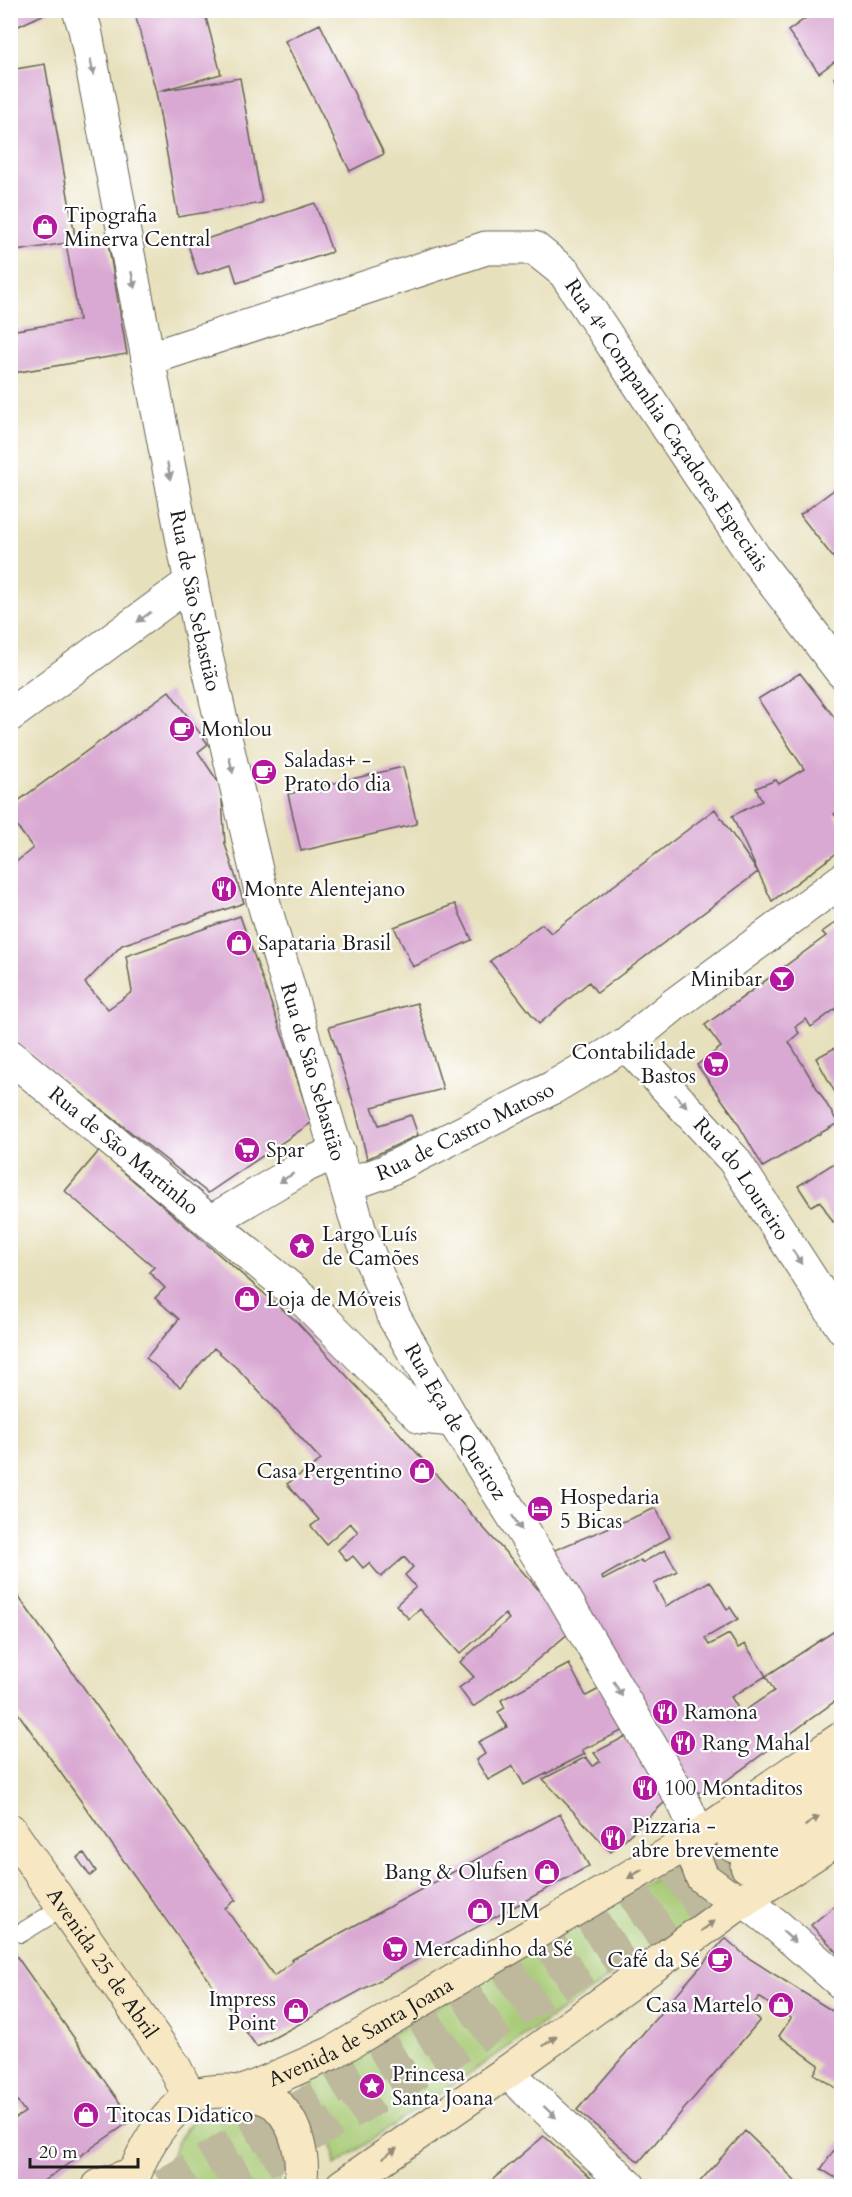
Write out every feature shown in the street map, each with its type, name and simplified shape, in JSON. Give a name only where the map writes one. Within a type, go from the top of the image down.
[{"type":"street","name":"Rua de São Sebastião","points":[[79,10],[85,29],[200,630],[264,904],[342,1167]]},
{"type":"street","name":"Rua 4ª Companhia Caçadores Especiais","points":[[148,359],[486,248],[534,248],[565,273],[754,557],[842,672]]},
{"type":"street","points":[[10,715],[191,582]]},
{"type":"street","name":"Rua de Castro Matoso","points":[[210,1222],[307,1165],[342,1167],[367,1178],[384,1172],[552,1088],[626,1044],[675,1004],[842,880]]},
{"type":"street","name":"Rua do Loureiro","points":[[626,1044],[734,1160],[842,1327]]},
{"type":"street","name":"Rua de São Martinho","points":[[10,1056],[210,1222]]},
{"type":"street","name":"Rua Eça de Queiroz","points":[[342,1167],[360,1232],[394,1317],[453,1420],[561,1592],[680,1796],[699,1836]]},
{"type":"street","points":[[210,1222],[303,1299],[421,1417],[453,1420]]},
{"type":"street","name":"Avenida de Santa Joana","points":[[243,2092],[332,2053],[699,1836],[842,1738]]},
{"type":"street","points":[[842,1771],[740,1856],[842,1800]]},
{"type":"street","name":"Avenida 25 de Abril","points":[[10,1830],[174,2066],[190,2098]]},
{"type":"street","points":[[699,1836],[694,1856],[702,1877],[726,1895],[744,1900],[776,1924],[842,1983]]},
{"type":"street","points":[[342,2187],[507,2072],[744,1900],[842,1836]]},
{"type":"street","points":[[507,2072],[629,2187]]},
{"type":"street","points":[[99,2187],[133,2180],[154,2133],[190,2098],[216,2091],[243,2092],[275,2103],[289,2120],[299,2146],[300,2187]]},
{"type":"lane","points":[[21,1933],[63,1905]]},
{"type":"green space","points":[[681,1862],[690,1890],[712,1908],[335,2165],[326,2124],[304,2086]]},
{"type":"green space","points":[[230,2108],[255,2111],[272,2128],[282,2157],[278,2186],[162,2186],[175,2148],[192,2122],[198,2117]]},
{"type":"building","points":[[10,10],[53,10],[10,30]]},
{"type":"building","points":[[134,10],[204,10],[221,74],[159,91],[240,78],[262,203],[178,217],[156,92]]},
{"type":"building","points":[[817,10],[842,10],[842,56],[819,73],[788,31]]},
{"type":"building","points":[[320,24],[384,154],[350,171],[285,41]]},
{"type":"building","points":[[45,64],[76,242],[107,236],[127,354],[13,373],[10,331],[79,320],[66,243],[10,252],[10,70]]},
{"type":"building","points":[[842,72],[842,88],[834,78]]},
{"type":"building","points":[[315,203],[332,252],[237,283],[231,264],[198,275],[188,245]]},
{"type":"building","points":[[842,484],[842,569],[800,515]]},
{"type":"building","points":[[800,673],[842,727],[842,809],[834,814],[842,826],[842,849],[772,901],[732,816],[762,801],[756,788],[776,780],[779,784],[804,769],[758,699]]},
{"type":"building","points":[[169,691],[208,744],[198,752],[221,786],[225,844],[244,903],[122,945],[85,983],[108,1009],[132,992],[126,956],[240,916],[311,1123],[208,1193],[10,1037],[10,867],[33,848],[10,817],[10,807]]},
{"type":"building","points":[[403,767],[417,824],[301,851],[288,794]]},
{"type":"building","points":[[715,809],[758,872],[597,993],[589,982],[539,1024],[490,961],[542,924],[551,933]]},
{"type":"building","points":[[455,904],[472,940],[413,967],[394,927]]},
{"type":"building","points":[[842,918],[842,1004],[811,1027],[806,1019],[795,1027],[799,1033],[789,1042],[838,1123],[763,1167],[733,1115],[697,1065],[721,1047],[705,1025],[826,936],[822,932]]},
{"type":"building","points":[[417,1003],[443,1089],[372,1107],[379,1125],[411,1115],[418,1135],[367,1159],[356,1111],[329,1027]]},
{"type":"building","points":[[842,1044],[842,1091],[836,1094],[816,1058]]},
{"type":"building","points":[[99,1151],[296,1321],[554,1607],[570,1632],[526,1669],[473,1707],[459,1688],[474,1677],[460,1662],[509,1619],[505,1614],[460,1654],[420,1609],[409,1619],[396,1605],[416,1587],[405,1575],[413,1567],[404,1557],[381,1577],[369,1563],[363,1568],[353,1556],[347,1561],[338,1550],[358,1532],[350,1523],[326,1544],[311,1526],[319,1520],[287,1484],[321,1460],[240,1371],[214,1348],[180,1387],[146,1358],[179,1319],[155,1298],[165,1288],[149,1272],[154,1267],[65,1191]]},
{"type":"building","points":[[842,1158],[842,1217],[833,1222],[820,1201],[811,1206],[798,1186]]},
{"type":"building","points":[[656,1508],[670,1537],[602,1577],[603,1580],[665,1550],[677,1571],[654,1584],[666,1606],[710,1581],[727,1609],[730,1607],[738,1619],[705,1638],[709,1645],[729,1634],[738,1648],[745,1644],[766,1676],[842,1626],[842,1696],[708,1794],[697,1792],[660,1735],[552,1551]],"holes":[[[766,1676],[774,1691],[741,1713],[731,1697]]]},
{"type":"building","points":[[10,1585],[236,1900],[225,1908],[274,1976],[293,1961],[291,1960],[560,1814],[589,1866],[257,2047],[10,1702]]},
{"type":"building","points":[[569,1664],[586,1696],[601,1688],[626,1729],[582,1750],[585,1754],[524,1785],[513,1766],[488,1780],[476,1760],[485,1754],[478,1742],[507,1727],[498,1712],[505,1708],[501,1700]]},
{"type":"building","points":[[630,1734],[666,1801],[611,1852],[543,1779],[586,1757],[593,1766],[600,1761],[594,1753]]},
{"type":"building","points":[[84,1853],[96,1871],[90,1876],[77,1858]]},
{"type":"building","points":[[842,1900],[842,1957],[811,1925]]},
{"type":"building","points":[[725,1938],[747,1957],[842,2017],[842,2092],[814,2074],[819,2065],[779,2036],[791,2018],[759,1997],[749,2010],[760,2020],[639,2162],[577,2110]]},
{"type":"building","points":[[10,1947],[132,2120],[36,2186],[10,2186],[10,2122],[25,2112],[10,2091]]},
{"type":"building","points":[[745,2131],[785,2170],[799,2186],[696,2186]]},
{"type":"building","points":[[544,2136],[600,2186],[485,2186]]},
{"type":"building","points":[[842,2139],[842,2182],[821,2169]]},
{"type":"tunnel","points":[[162,2186],[385,2060],[734,1846]]},
{"type":"tunnel","points":[[221,2186],[399,2085],[747,1866]]},
{"type":"place","name":"Tipografia Minerva Central","points":[[45,227]]},
{"type":"place","name":"Monlou","points":[[182,729]]},
{"type":"place","name":"Saladas+ - Prato do dia","points":[[264,772]]},
{"type":"place","name":"Monte Alentejano","points":[[224,889]]},
{"type":"place","name":"Sapataria Brasil","points":[[239,943]]},
{"type":"place","name":"Minibar","points":[[782,979]]},
{"type":"place","name":"Contabilidade Bastos","points":[[716,1064]]},
{"type":"place","name":"Spar","points":[[247,1150]]},
{"type":"place","name":"Largo Luís de Camões","points":[[302,1246]]},
{"type":"place","name":"Loja de Móveis","points":[[247,1299]]},
{"type":"place","name":"Casa Pergentino","points":[[422,1471]]},
{"type":"place","name":"Hospedaria 5 Bicas","points":[[540,1509]]},
{"type":"place","name":"Ramona","points":[[665,1712]]},
{"type":"place","name":"Rang Mahal","points":[[683,1743]]},
{"type":"place","name":"100 Montaditos","points":[[645,1788]]},
{"type":"place","name":"Pizzaria - abre brevemente","points":[[613,1838]]},
{"type":"place","name":"Bang & Olufsen","points":[[547,1872]]},
{"type":"place","name":"JLM","points":[[480,1911]]},
{"type":"place","name":"Mercadinho da Sé","points":[[395,1949]]},
{"type":"place","name":"Café da Sé","points":[[720,1960]]},
{"type":"place","name":"Casa Martelo","points":[[781,2005]]},
{"type":"place","name":"Impress Point","points":[[296,2011]]},
{"type":"place","name":"Princesa Santa Joana","points":[[372,2086]]},
{"type":"place","name":"Titocas Didatico","points":[[86,2115]]}]
